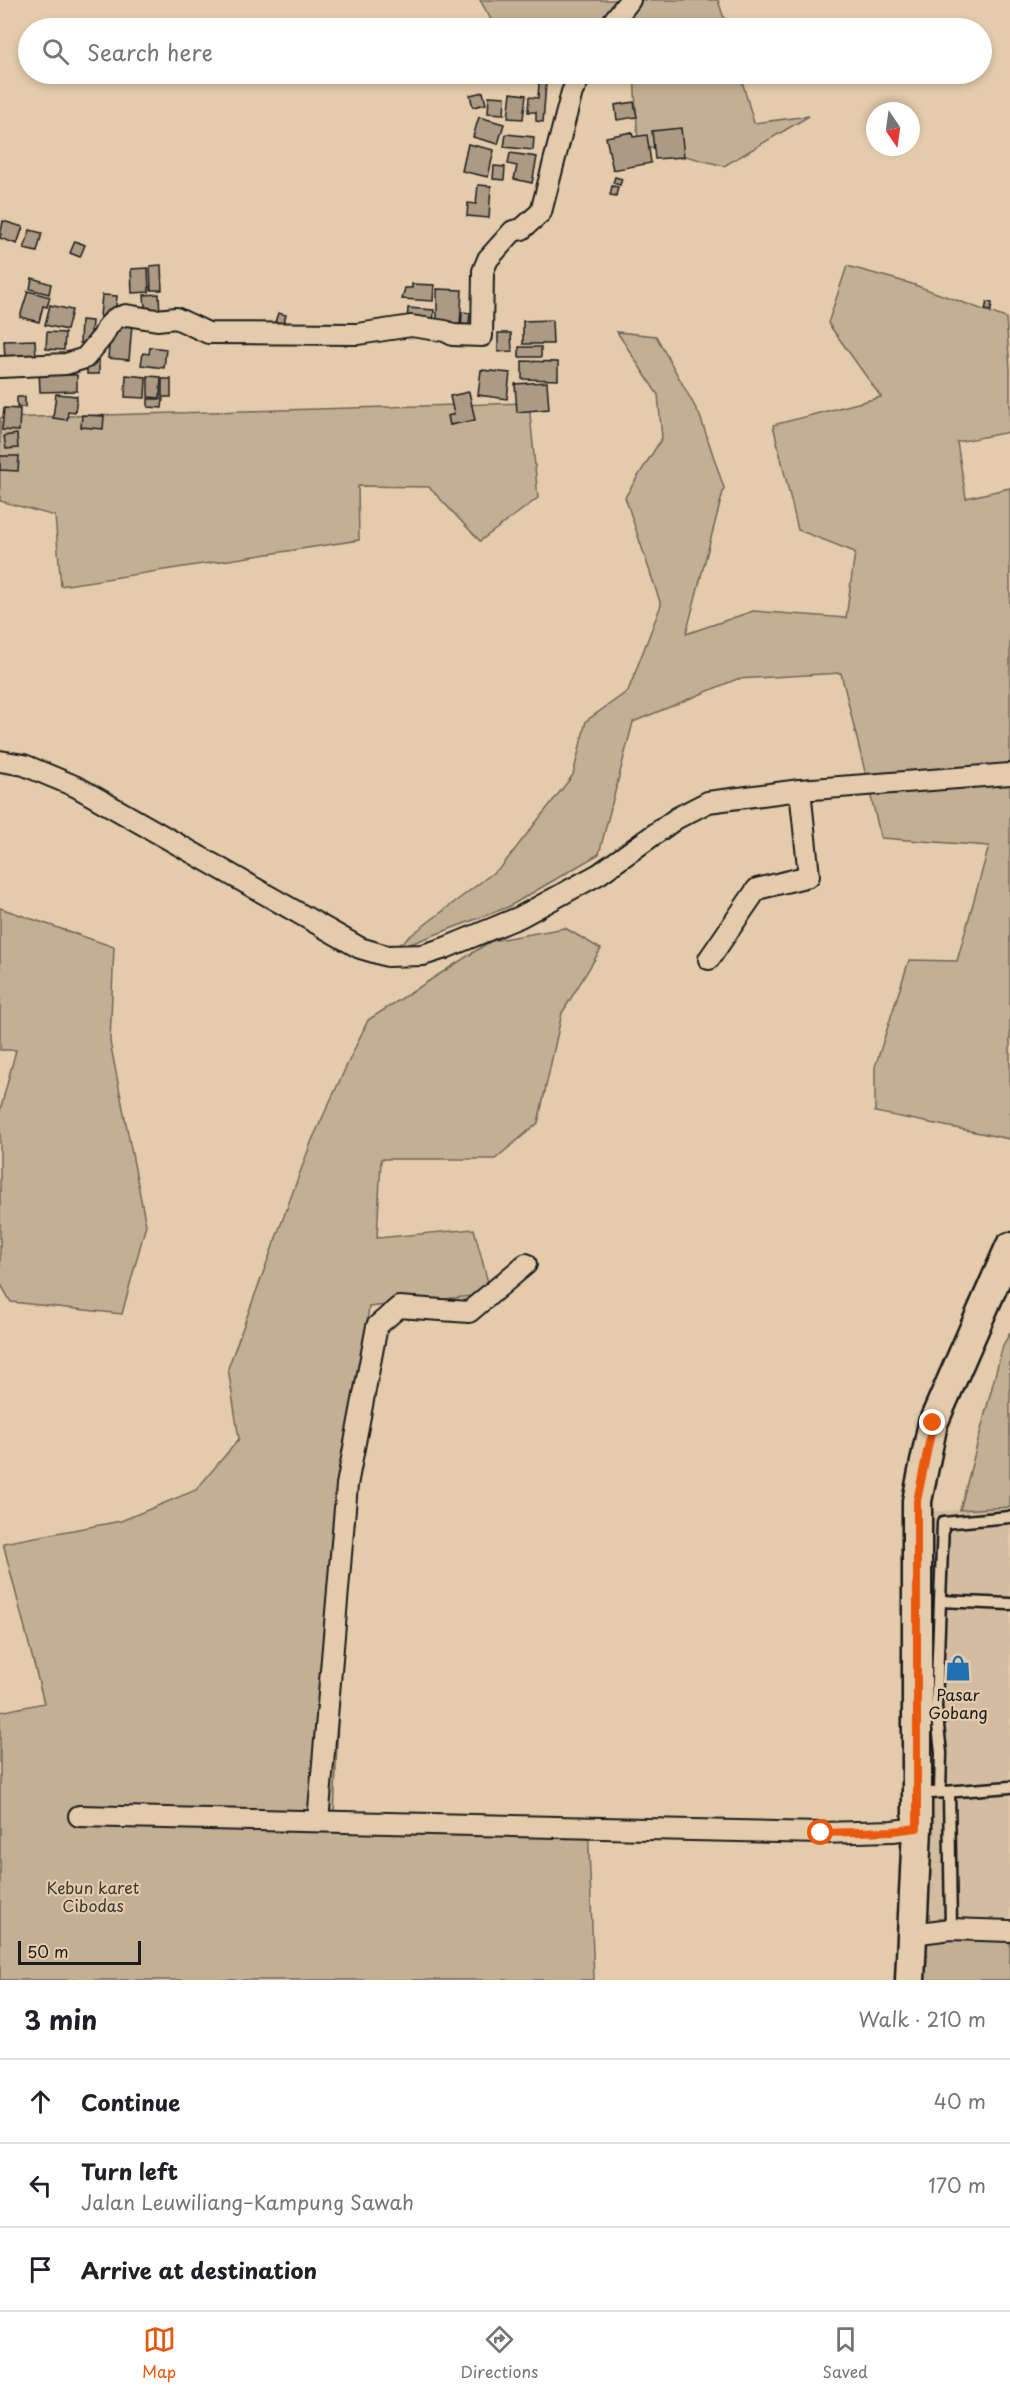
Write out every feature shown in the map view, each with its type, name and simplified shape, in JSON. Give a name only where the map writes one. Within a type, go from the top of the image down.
[{"type":"main road","points":[[910,1980],[917,1828],[935,1793],[917,1501],[933,1423],[1010,1247]]},
{"type":"street","points":[[616,18],[630,0]]},
{"type":"street","points":[[0,367],[66,364],[85,358],[108,326],[116,318],[126,315],[157,320],[176,318],[208,333],[358,334],[411,326],[445,331],[453,336],[483,336],[483,271],[488,259],[513,231],[522,229],[542,212],[572,92],[576,84]]},
{"type":"street","points":[[0,761],[24,765],[77,787],[360,948],[387,956],[423,954],[445,948],[520,917],[599,874],[677,818],[708,802],[800,790],[1010,774]]},
{"type":"street","points":[[709,959],[757,889],[809,876],[800,790]]},
{"type":"street","points":[[318,1821],[347,1485],[377,1326],[399,1307],[469,1312],[525,1264]]},
{"type":"street","points":[[78,1816],[821,1833],[917,1828]]},
{"type":"street","points":[[912,1934],[951,1929],[1010,1930]]},
{"type":"lane","points":[[951,1929],[935,1793],[941,1753],[936,1707],[943,1523],[1010,1517]]},
{"type":"lane","points":[[940,1601],[1010,1604]]},
{"type":"lane","points":[[935,1793],[1010,1787]]},
{"type":"shaded area","name":"Pasar Gobang","points":[[1010,1507],[1010,1924],[906,1927],[908,1513]]},
{"type":"green space","points":[[480,0],[718,0],[724,18],[490,18]]},
{"type":"green space","points":[[635,84],[743,84],[754,123],[809,116],[724,166],[638,144]]},
{"type":"green space","points":[[847,266],[909,283],[1006,318],[1010,369],[1010,432],[957,442],[966,498],[1010,488],[1010,1139],[875,1112],[875,1067],[909,960],[957,961],[989,846],[881,838],[841,673],[737,679],[633,722],[599,854],[508,907],[389,952],[502,866],[573,775],[586,721],[628,691],[661,605],[625,497],[662,438],[658,395],[617,332],[656,336],[700,416],[724,488],[686,634],[753,611],[846,618],[855,552],[798,530],[773,425],[881,397],[828,323]]},
{"type":"green space","points":[[529,403],[538,498],[480,541],[429,487],[358,486],[359,540],[61,586],[55,516],[0,501],[0,418]]},
{"type":"green space","points":[[0,908],[114,947],[110,1042],[146,1225],[122,1314],[11,1302],[0,1283],[0,1111],[16,1050],[0,1050]]},
{"type":"green space","name":"Kebun karet Cibodas","points":[[565,928],[601,949],[562,1013],[538,1123],[495,1159],[381,1159],[377,1238],[474,1229],[491,1294],[369,1307],[348,1469],[334,1818],[588,1822],[594,1980],[0,1980],[0,1712],[44,1703],[3,1543],[121,1521],[196,1490],[239,1439],[228,1368],[312,1140],[368,1020],[491,941]]},
{"type":"green space","points":[[1010,1333],[1010,1507],[960,1510],[1003,1345]]},
{"type":"green space","points":[[1010,1924],[1010,1980],[905,1980],[906,1927]]},
{"type":"building","points":[[539,84],[546,84],[543,122],[536,121],[536,112],[528,112],[529,97],[538,98]]},
{"type":"building","points":[[483,92],[486,104],[473,107],[470,95]]},
{"type":"building","points":[[511,93],[526,95],[523,119],[508,118]]},
{"type":"building","points":[[489,96],[505,97],[504,114],[488,113]]},
{"type":"building","points":[[634,102],[637,117],[617,120],[615,105]]},
{"type":"building","points":[[479,117],[504,124],[498,144],[473,137]]},
{"type":"building","points":[[681,128],[684,157],[655,159],[652,131]]},
{"type":"building","points":[[632,132],[633,137],[647,135],[651,163],[613,170],[606,137]]},
{"type":"building","points":[[506,134],[534,137],[533,150],[504,147]]},
{"type":"building","points":[[468,144],[494,150],[488,177],[462,171]]},
{"type":"building","points":[[510,153],[537,157],[532,183],[514,179],[517,166],[508,164]]},
{"type":"building","points":[[494,166],[505,167],[504,180],[493,179]]},
{"type":"building","points":[[615,177],[622,179],[620,185],[613,183]]},
{"type":"building","points":[[478,185],[491,186],[489,218],[467,216],[468,203],[476,204]]},
{"type":"building","points":[[612,186],[618,187],[616,196],[610,195]]},
{"type":"building","points":[[3,221],[23,227],[17,244],[0,238]]},
{"type":"building","points":[[30,230],[42,233],[37,252],[24,249]]},
{"type":"building","points":[[75,241],[85,245],[80,257],[70,253]]},
{"type":"building","points":[[161,265],[162,290],[151,290],[150,266]]},
{"type":"building","points":[[148,268],[149,292],[132,293],[131,269]]},
{"type":"building","points":[[32,278],[51,284],[49,294],[30,289]]},
{"type":"building","points":[[412,284],[434,285],[433,301],[402,299],[405,288],[412,288]]},
{"type":"building","points":[[437,289],[462,290],[460,327],[437,326]]},
{"type":"building","points":[[28,291],[50,297],[47,307],[43,306],[39,322],[20,317]]},
{"type":"building","points":[[159,294],[160,316],[146,317],[144,295]]},
{"type":"building","points":[[102,295],[117,296],[115,317],[100,316]]},
{"type":"building","points":[[987,302],[992,303],[991,311],[985,310]]},
{"type":"building","points":[[50,305],[72,310],[67,330],[45,325]]},
{"type":"building","points":[[408,308],[434,310],[433,325],[407,323]]},
{"type":"building","points":[[462,312],[470,313],[468,333],[461,333]]},
{"type":"building","points":[[278,313],[286,315],[283,325],[275,322]]},
{"type":"building","points":[[81,320],[92,321],[90,343],[80,343]]},
{"type":"building","points":[[552,320],[553,344],[523,344],[523,321]]},
{"type":"building","points":[[111,323],[132,324],[129,360],[108,358]]},
{"type":"building","points":[[47,332],[65,333],[64,350],[46,349]]},
{"type":"building","points":[[498,333],[511,333],[512,351],[498,352]]},
{"type":"building","points":[[35,340],[36,357],[5,358],[4,341]]},
{"type":"building","points":[[150,347],[166,349],[164,368],[141,365],[143,353],[149,354]]},
{"type":"building","points":[[519,347],[541,347],[541,357],[519,357]]},
{"type":"building","points":[[87,358],[99,358],[99,374],[87,374]]},
{"type":"building","points":[[522,361],[558,362],[558,380],[522,379]]},
{"type":"building","points":[[39,369],[54,369],[54,375],[77,375],[77,391],[40,392]]},
{"type":"building","points":[[481,370],[510,373],[507,399],[478,395]]},
{"type":"building","points":[[126,375],[146,377],[145,398],[125,397]]},
{"type":"building","points":[[148,376],[161,377],[160,398],[148,397]]},
{"type":"building","points":[[162,379],[171,379],[171,397],[162,397]]},
{"type":"building","points":[[547,382],[549,409],[517,412],[515,384]]},
{"type":"building","points":[[469,392],[475,420],[450,425],[448,416],[454,414],[450,396]]},
{"type":"building","points":[[56,394],[77,396],[75,412],[68,411],[67,420],[53,418]]},
{"type":"building","points":[[17,397],[25,397],[25,407],[17,407]]},
{"type":"building","points":[[148,399],[163,399],[162,408],[148,407]]},
{"type":"building","points":[[4,408],[20,409],[19,431],[2,430]]},
{"type":"building","points":[[82,415],[104,416],[103,429],[81,427]]},
{"type":"building","points":[[17,434],[18,448],[6,449],[4,436]]},
{"type":"building","points":[[0,456],[19,456],[18,471],[0,470]]},
{"type":"place","name":"Pasar Gobang","points":[[958,1668]]},
{"type":"route","points":[[821,1833],[917,1828],[917,1501],[933,1423]]}]
